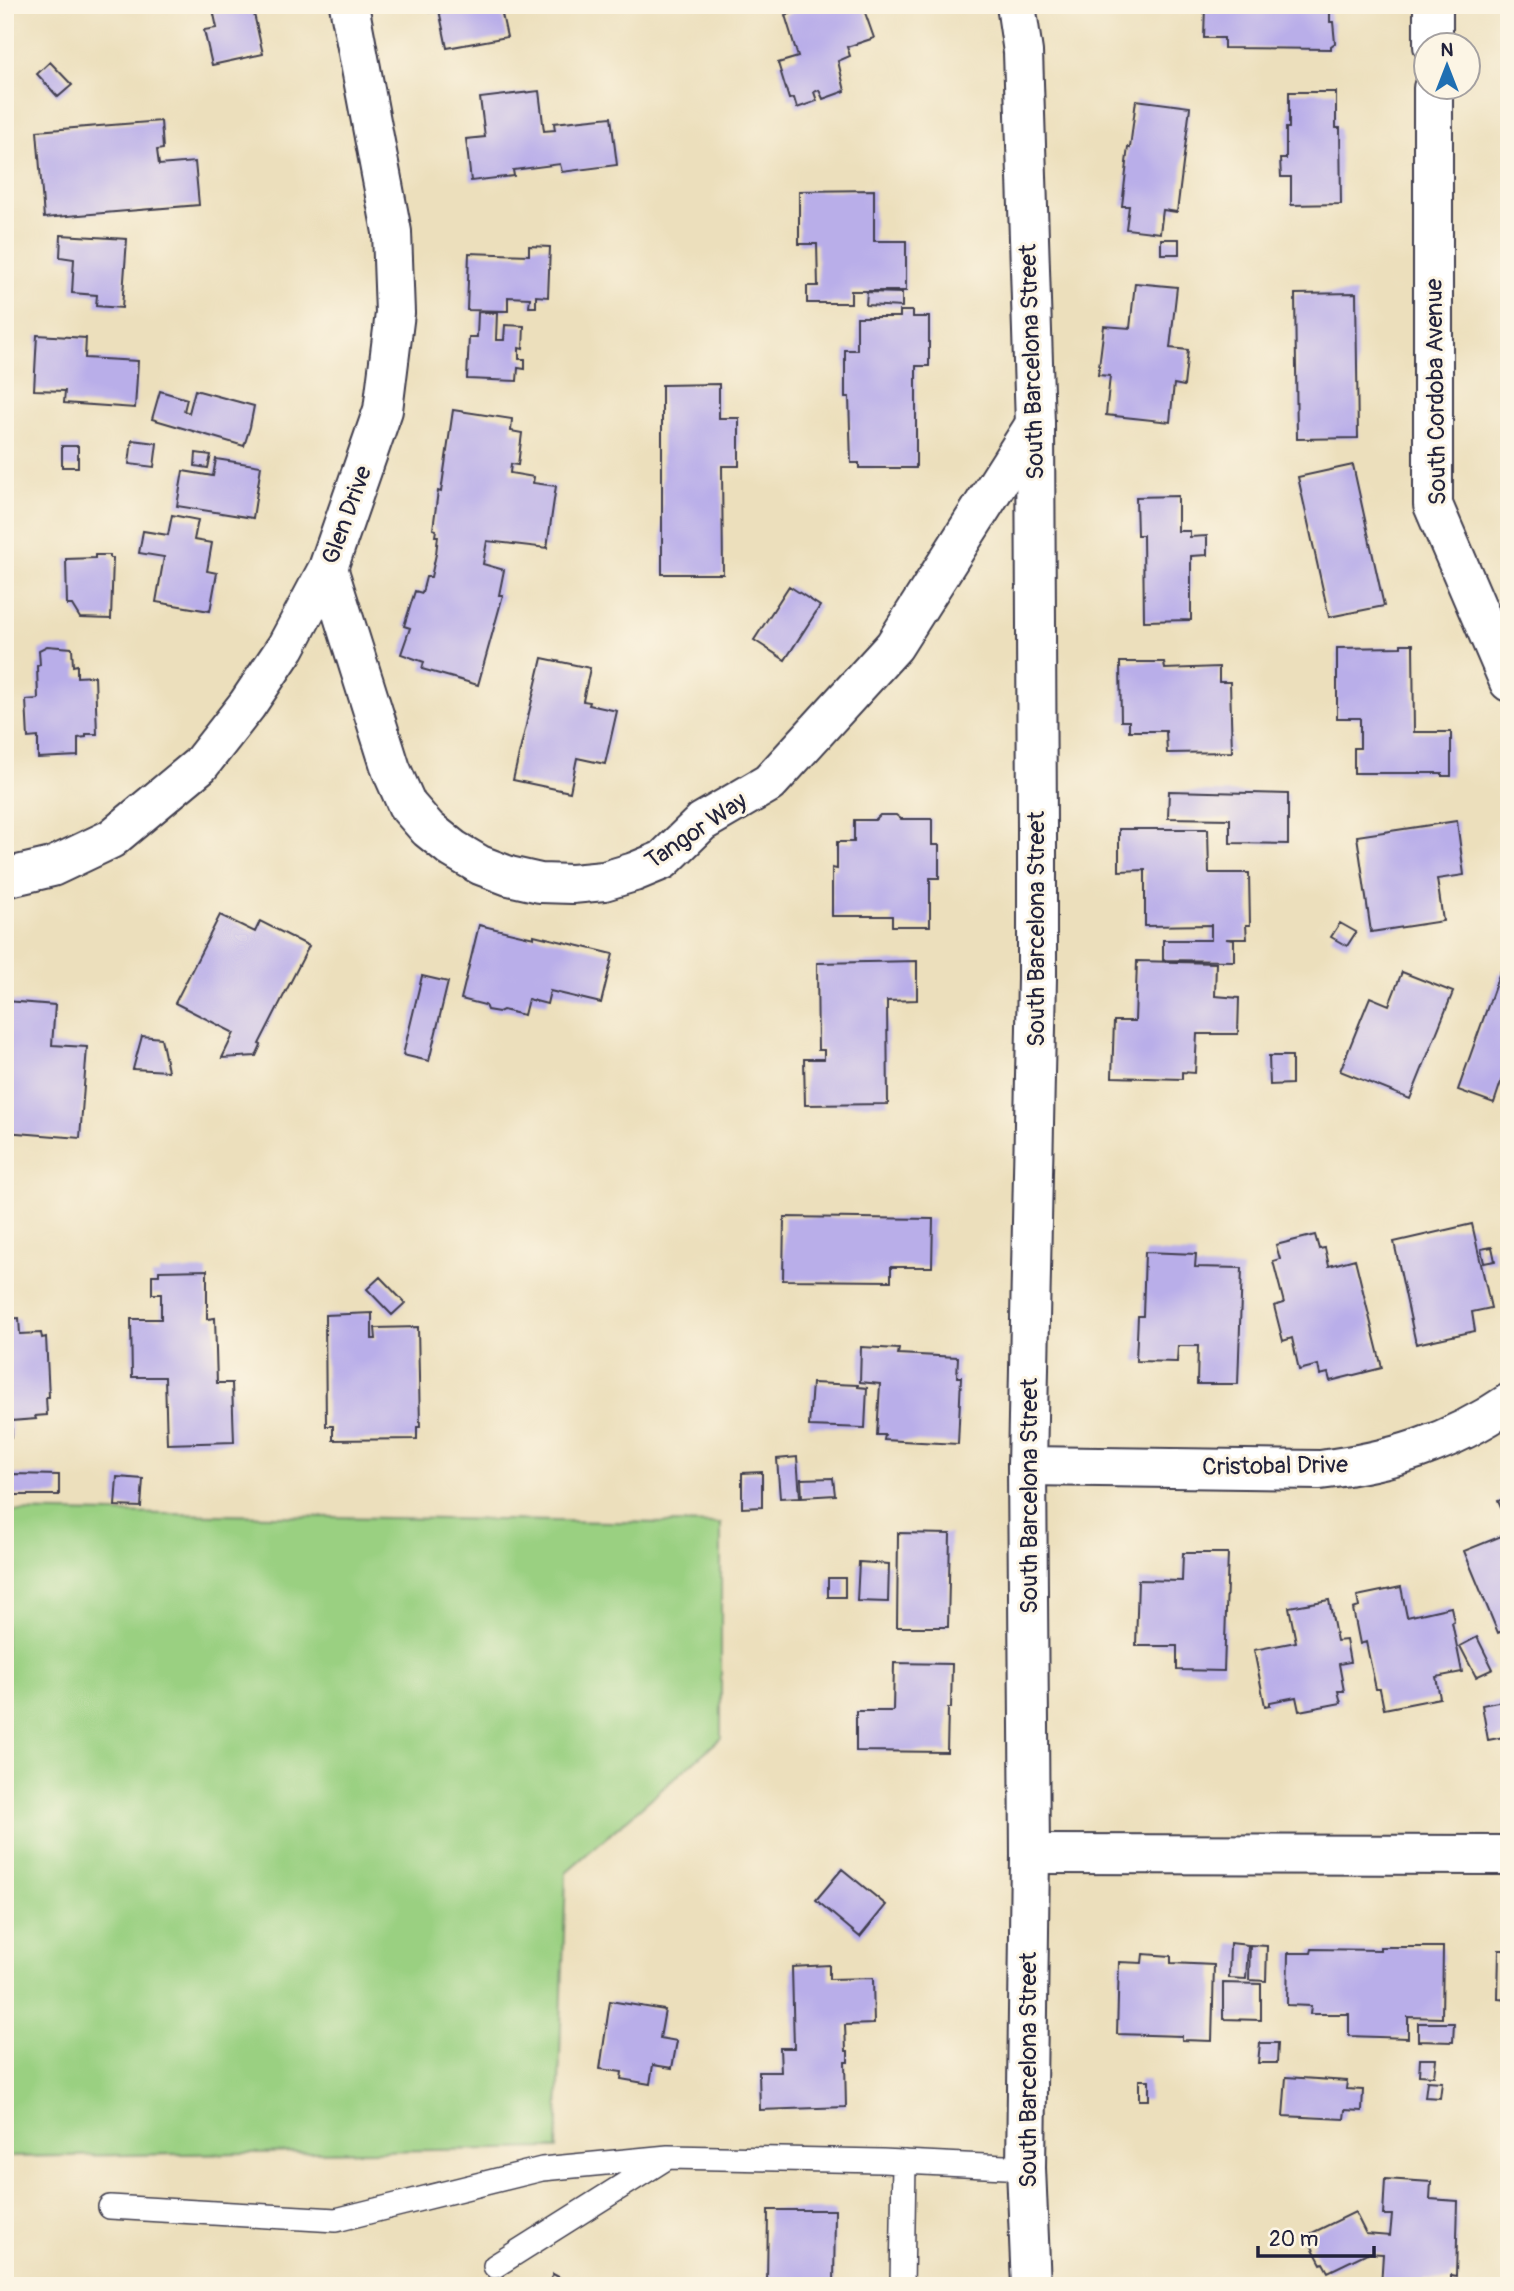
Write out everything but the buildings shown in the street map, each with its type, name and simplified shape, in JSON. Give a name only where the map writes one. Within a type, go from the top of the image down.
[{"type":"street","name":"Glen Drive","points":[[5,878],[52,867],[111,839],[200,765],[247,705],[286,647],[328,568],[383,410],[395,313],[392,232],[349,5]]},
{"type":"street","name":"South Barcelona Street","points":[[1016,5],[1023,52],[1035,424],[1037,978],[1027,1466],[1030,1854],[1026,2168],[1031,2286]]},
{"type":"street","points":[[1433,5],[1433,32]]},
{"type":"street","name":"South Cordoba Avenue","points":[[1433,102],[1433,505],[1509,682]]},
{"type":"street","name":"Tangor Way","points":[[328,568],[391,769],[407,805],[428,829],[453,849],[480,865],[509,876],[551,883],[604,881],[634,873],[663,860],[702,822],[769,783],[894,646],[1035,424]]},
{"type":"street","name":"Cristobal Drive","points":[[1027,1466],[1320,1470],[1365,1464],[1409,1452],[1479,1423],[1509,1403]]},
{"type":"street","points":[[1030,1854],[1509,1855]]},
{"type":"lane","points":[[110,2207],[336,2220],[542,2169],[668,2157],[904,2162],[1026,2168]]},
{"type":"lane","points":[[495,2266],[668,2157]]},
{"type":"lane","points":[[902,2286],[904,2162]]},
{"type":"green space","points":[[5,1511],[721,1524],[721,1738],[566,1872],[557,2148],[5,2157]]}]
